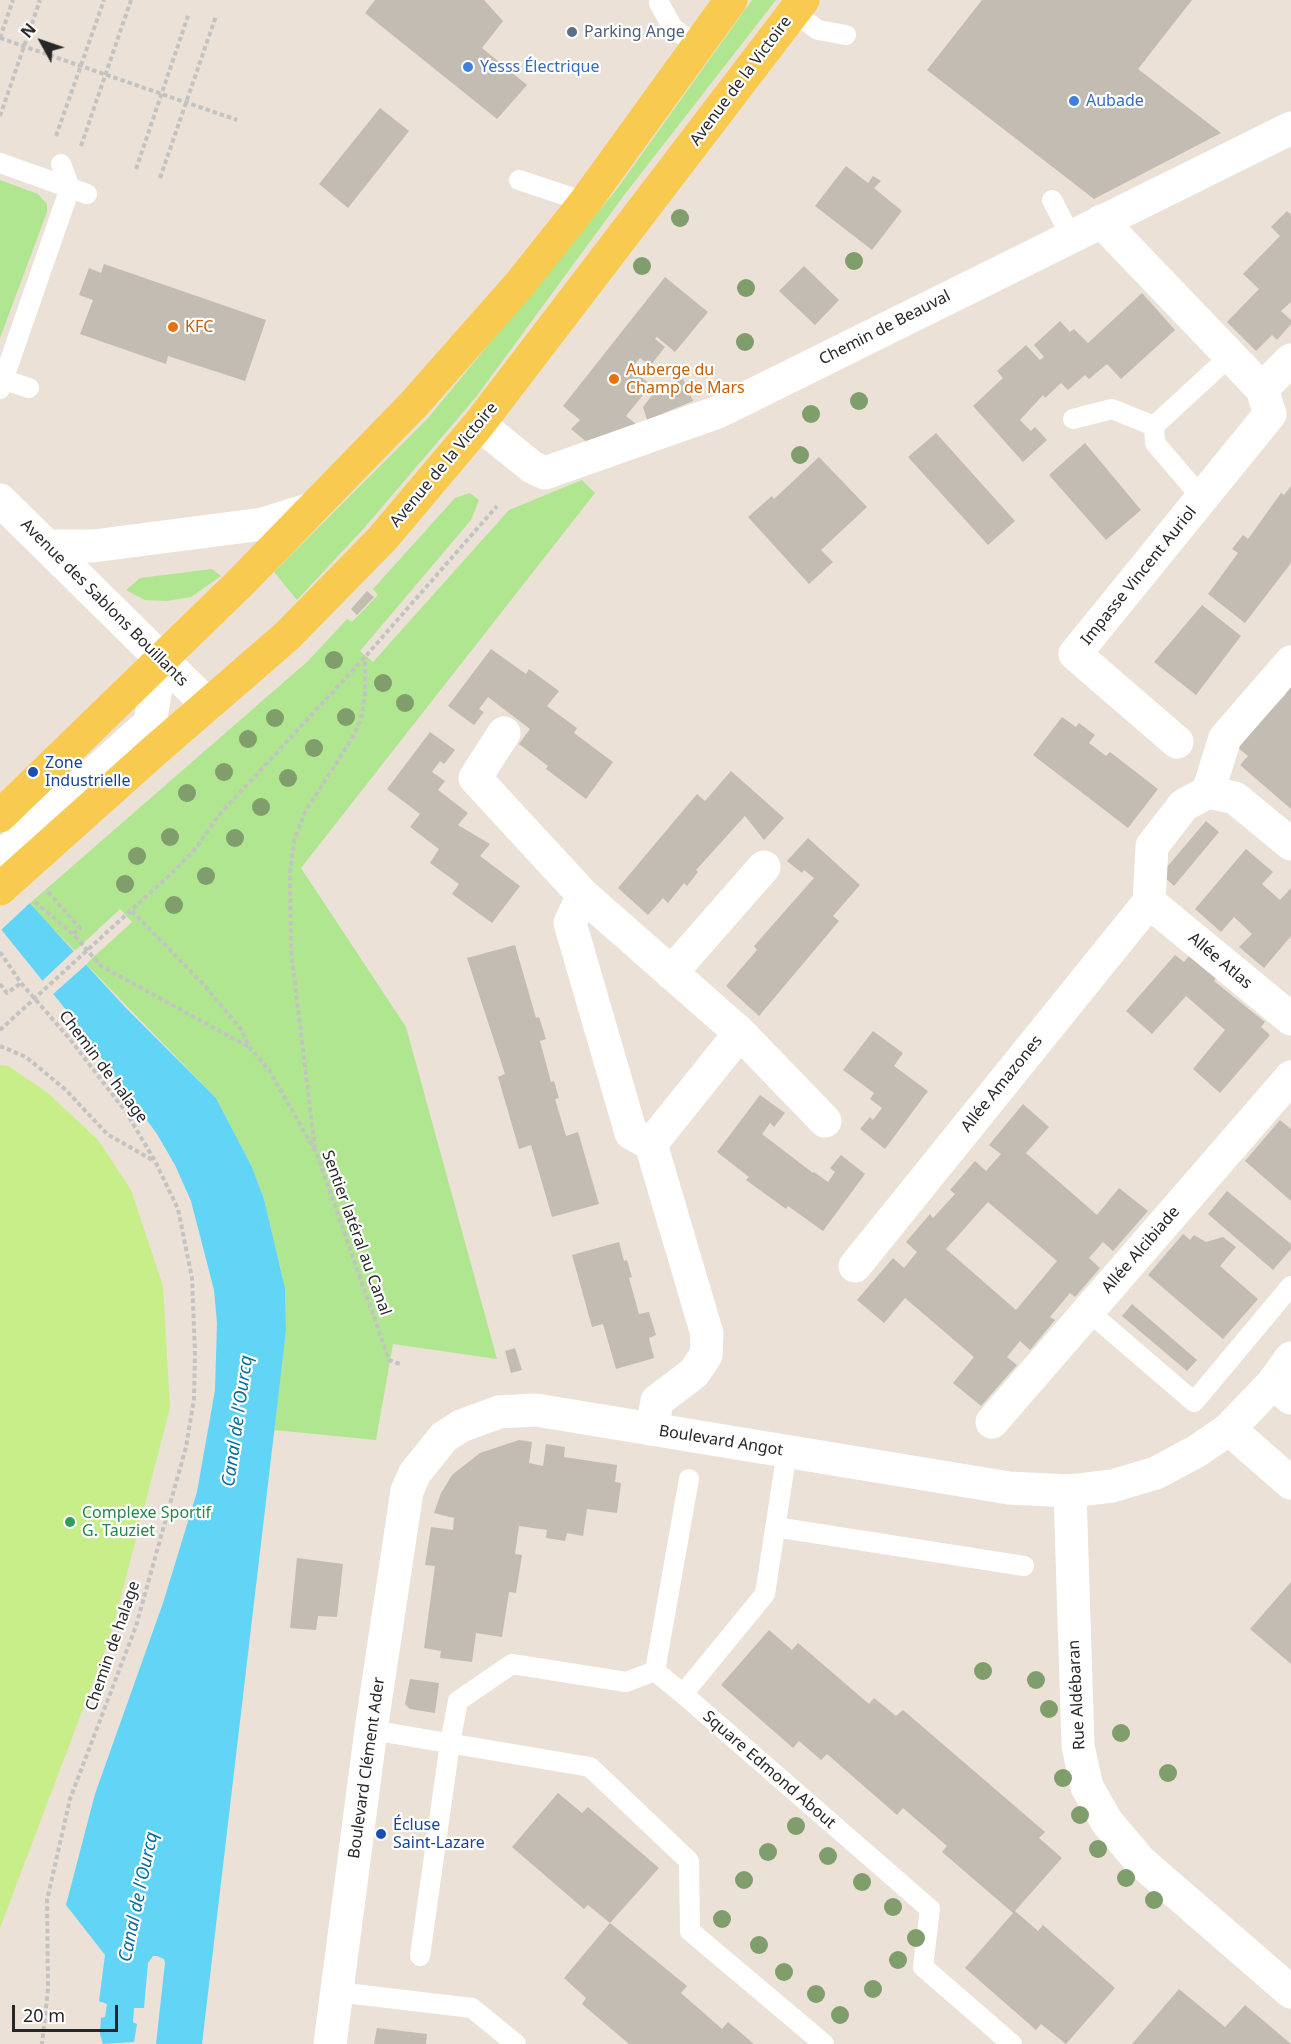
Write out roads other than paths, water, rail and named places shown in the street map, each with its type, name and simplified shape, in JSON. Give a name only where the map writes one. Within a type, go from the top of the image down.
[{"type":"main road","points":[[0,816],[311,509],[421,395],[519,285],[585,202],[731,0]]},
{"type":"main road","name":"Avenue de la Victoire","points":[[11,875],[287,636],[382,539],[479,424],[798,6]]},
{"type":"street","name":"Chemin de Beauval","points":[[479,424],[532,467],[545,473],[559,470],[718,412],[1291,128]]},
{"type":"street","points":[[1101,221],[1262,389],[1291,360]]},
{"type":"street","name":"Impasse Vincent Auriol","points":[[1177,742],[1075,654],[1270,414],[1262,389]]},
{"type":"street","name":"Avenue des Sablons Bouillants","points":[[0,500],[208,705]]},
{"type":"street","points":[[47,546],[93,546],[263,524],[311,509]]},
{"type":"street","points":[[11,875],[150,723],[161,659]]},
{"type":"street","points":[[1208,792],[1225,738],[1291,662]]},
{"type":"street","points":[[504,733],[476,778],[583,895],[740,1033],[825,1121]]},
{"type":"street","points":[[1149,902],[1152,846],[1184,805],[1208,792],[1235,798],[1291,844]]},
{"type":"street","points":[[671,973],[764,867]]},
{"type":"street","points":[[583,895],[570,923],[631,1133],[651,1144],[708,1334],[706,1355],[694,1373],[657,1401],[652,1429]]},
{"type":"street","name":"Allée Atlas","points":[[1149,902],[1291,1019]]},
{"type":"street","name":"Allée Amazones","points":[[855,1266],[1149,902]]},
{"type":"street","points":[[651,1144],[740,1033]]},
{"type":"street","name":"Allée Alcibiade","points":[[992,1422],[1291,1077]]},
{"type":"street","name":"Boulevard Angot","points":[[407,1491],[415,1473],[444,1437],[461,1426],[500,1412],[536,1410],[1009,1488],[1070,1491],[1112,1486],[1156,1473],[1197,1451],[1229,1429],[1285,1379]]},
{"type":"street","points":[[1229,1429],[1291,1483]]},
{"type":"street","name":"Boulevard Clément Ader","points":[[330,2044],[371,1730],[407,1491]]},
{"type":"street","name":"Rue Aldébaran","points":[[1070,1491],[1078,1746],[1087,1787],[1107,1822],[1140,1861],[1291,1992]]},
{"type":"lane","points":[[659,3],[673,28],[698,46]]},
{"type":"lane","points":[[798,6],[818,30],[846,35]]},
{"type":"lane","points":[[0,163],[79,190]]},
{"type":"lane","points":[[61,164],[79,190]]},
{"type":"lane","points":[[519,180],[585,202]]},
{"type":"lane","points":[[29,388],[2,384],[79,190]]},
{"type":"lane","points":[[1052,200],[1071,236]]},
{"type":"lane","points":[[1154,426],[1230,356]]},
{"type":"lane","points":[[1073,419],[1112,410],[1154,426]]},
{"type":"lane","points":[[1154,426],[1155,443],[1202,498]]},
{"type":"lane","points":[[1088,1311],[1194,1402],[1291,1286]]},
{"type":"lane","points":[[655,1671],[683,1694],[765,1594],[787,1451]]},
{"type":"lane","points":[[655,1671],[689,1479]]},
{"type":"lane","points":[[775,1527],[1024,1566]]},
{"type":"lane","points":[[420,1956],[458,1701],[512,1664],[626,1682],[655,1671]]},
{"type":"lane","name":"Square Edmond About","points":[[683,1694],[930,1910],[922,1967],[1012,2044]]},
{"type":"lane","points":[[371,1730],[590,1767],[689,1861],[690,1931],[824,2044]]},
{"type":"lane","points":[[337,1992],[472,2008],[516,2044]]},
{"type":"water","name":"Canal de l'Ourcq","points":[[0,871],[125,1007],[216,1098],[252,1167],[264,1199],[285,1288],[286,1331],[202,2044],[156,2044],[165,1963],[164,1959],[153,1956],[148,1963],[144,2008],[134,2008],[133,2022],[137,2024],[134,2042],[103,2044],[100,2034],[101,2018],[105,2017],[107,2004],[99,2001],[105,1955],[66,1905],[95,1794],[163,1603],[197,1492],[215,1390],[217,1323],[214,1290],[191,1201],[175,1165],[157,1134],[71,1016],[0,928]]},
{"type":"place","name":"Parking Ange","points":[[572,32]]},
{"type":"place","name":"Yesss Électrique","points":[[468,67]]},
{"type":"place","name":"Aubade","points":[[1074,101]]},
{"type":"place","name":"KFC","points":[[173,327]]},
{"type":"place","name":"Auberge du Champ de Mars","points":[[614,379]]},
{"type":"place","name":"Zone Industrielle","points":[[33,772]]},
{"type":"place","name":"Complexe Sportif G. Tauziet","points":[[70,1522]]},
{"type":"place","name":"Écluse Saint-Lazare","points":[[381,1834]]}]
